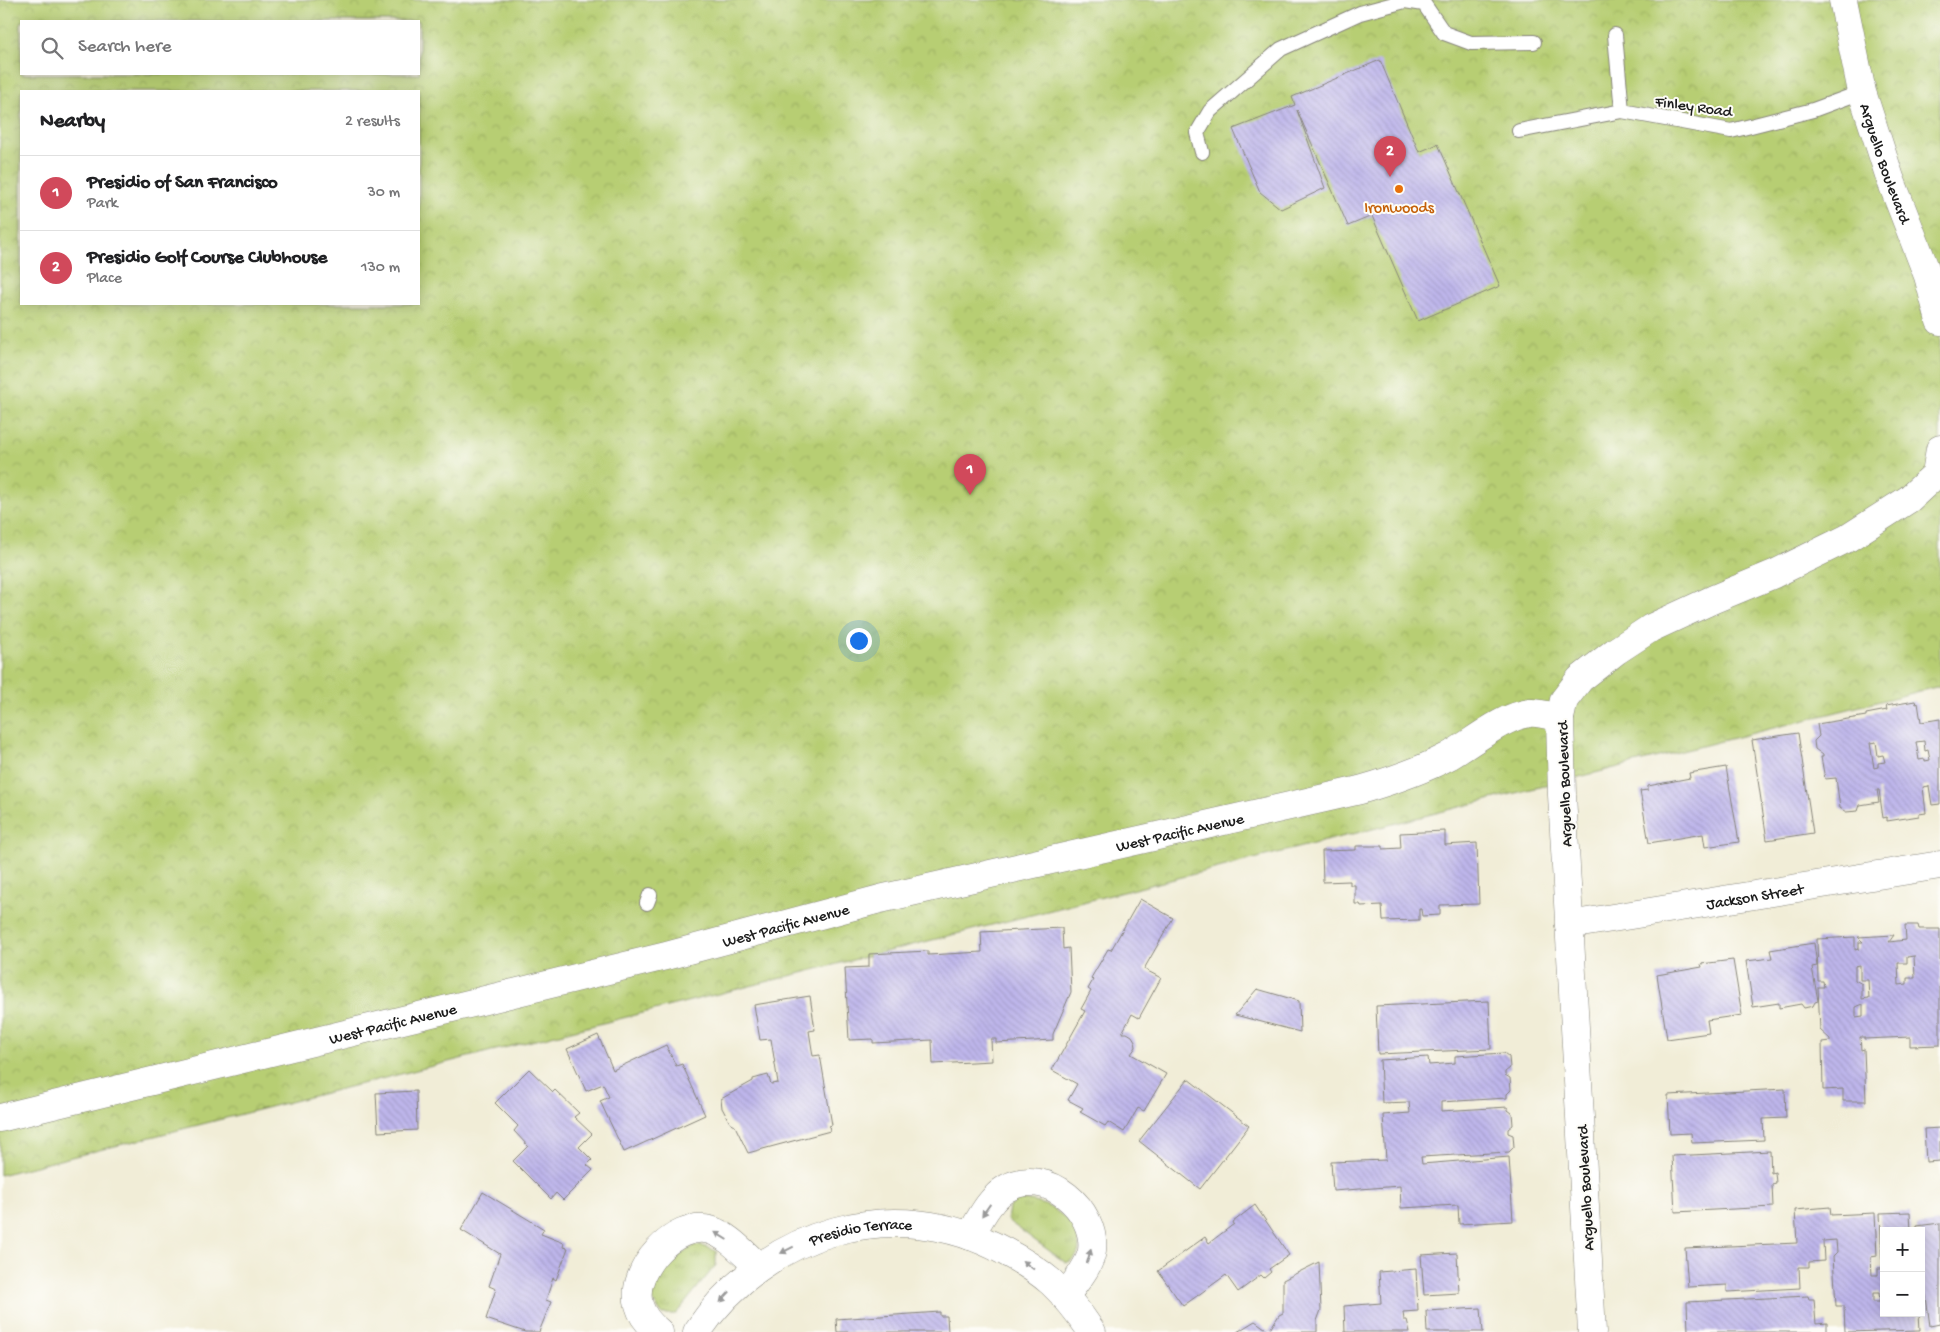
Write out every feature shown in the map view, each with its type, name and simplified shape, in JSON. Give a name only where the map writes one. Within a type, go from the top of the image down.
[{"type":"street","name":"Arguello Boulevard","points":[[1843,0],[1862,92],[1890,178],[1928,276],[1940,321]]},
{"type":"street","name":"Arguello Boulevard","points":[[1592,1332],[1569,925],[1560,718],[1564,700],[1580,678],[1651,628],[1774,574],[1848,538],[1909,499],[1939,466]]},
{"type":"street","name":"West Pacific Avenue","points":[[0,1118],[666,956],[880,900],[1360,790],[1420,770],[1449,756],[1502,723],[1517,716],[1530,713],[1560,718]]},
{"type":"street","name":"Jackson Street","points":[[1569,925],[1940,865]]},
{"type":"street","points":[[970,1236],[996,1196],[1017,1184],[1029,1182],[1042,1184],[1065,1195],[1076,1204],[1090,1225],[1092,1252],[1086,1268],[1065,1297]]},
{"type":"street","name":"Presidio Terrace","points":[[697,1332],[717,1306],[758,1266],[786,1250],[815,1237],[846,1227],[880,1223],[915,1223],[951,1229],[988,1242],[1022,1260],[1051,1282],[1076,1309],[1092,1332]]},
{"type":"street","points":[[659,1332],[643,1315],[638,1304],[638,1293],[644,1268],[662,1247],[673,1238],[684,1232],[697,1229],[710,1230],[723,1236],[758,1266]]},
{"type":"lane","points":[[1202,152],[1197,133],[1210,111],[1281,49],[1360,13],[1405,0],[1424,4],[1444,33],[1471,43],[1534,42]]},
{"type":"lane","points":[[1615,35],[1622,111]]},
{"type":"lane","name":"Finley Road","points":[[1519,131],[1622,111],[1731,131],[1813,110],[1862,92]]},
{"type":"green space","points":[[0,0],[1940,0],[1940,686],[0,1175]]},
{"type":"green space","points":[[1019,1200],[1036,1202],[1050,1207],[1076,1226],[1079,1248],[1076,1257],[1066,1263],[1007,1220],[1009,1207]]},
{"type":"green space","points":[[695,1245],[716,1251],[716,1265],[676,1314],[662,1314],[651,1299],[659,1281],[673,1262]]},
{"type":"building","points":[[1380,60],[1419,152],[1438,144],[1500,286],[1418,321],[1372,216],[1348,226],[1297,110],[1325,188],[1281,209],[1260,192],[1233,129],[1295,105],[1292,97]]},
{"type":"building","points":[[1915,701],[1916,704],[1918,703],[1921,722],[1940,719],[1940,804],[1932,805],[1929,786],[1923,787],[1926,813],[1919,814],[1919,816],[1887,821],[1887,817],[1883,818],[1879,790],[1877,790],[1879,802],[1860,805],[1858,811],[1846,812],[1840,808],[1836,778],[1825,779],[1821,757],[1823,755],[1815,749],[1814,741],[1819,736],[1817,724],[1866,716],[1866,714],[1887,710],[1886,706]],"holes":[[[1924,741],[1925,751],[1928,750],[1930,760],[1925,761],[1925,759],[1919,760],[1916,742]],[[1876,742],[1878,756],[1883,755],[1885,762],[1878,763],[1878,767],[1874,768],[1870,743]]]},
{"type":"building","points":[[1798,733],[1813,833],[1767,840],[1752,740]]},
{"type":"building","points":[[1726,767],[1739,842],[1705,847],[1703,834],[1649,843],[1640,791],[1648,790],[1648,786],[1690,778],[1689,773]]},
{"type":"building","points":[[1445,831],[1445,845],[1477,843],[1479,904],[1440,905],[1440,915],[1422,916],[1421,909],[1419,909],[1419,920],[1383,921],[1382,905],[1361,906],[1360,904],[1355,904],[1355,885],[1350,885],[1350,881],[1323,882],[1322,851],[1356,850],[1356,846],[1383,846],[1383,849],[1401,848],[1400,833]]},
{"type":"building","points":[[1140,899],[1173,918],[1144,969],[1161,978],[1139,1018],[1132,1014],[1122,1033],[1132,1036],[1135,1041],[1136,1047],[1131,1054],[1166,1074],[1144,1111],[1138,1108],[1124,1132],[1108,1122],[1105,1126],[1080,1112],[1083,1108],[1068,1100],[1077,1084],[1052,1070],[1085,1011],[1081,1009],[1091,991],[1088,989],[1093,980],[1091,978],[1108,949],[1111,950]]},
{"type":"building","points":[[1905,925],[1918,925],[1919,929],[1940,929],[1940,1045],[1910,1046],[1910,1037],[1864,1039],[1864,1037],[1860,1037],[1861,1050],[1864,1049],[1866,1101],[1843,1101],[1843,1089],[1823,1090],[1822,1042],[1830,1041],[1830,1039],[1820,1030],[1818,987],[1824,987],[1823,981],[1818,981],[1817,939],[1855,937],[1855,950],[1859,949],[1859,942],[1863,942],[1858,937],[1894,935],[1889,942],[1906,940]],"holes":[[[1914,956],[1915,978],[1907,978],[1907,984],[1899,985],[1898,963],[1907,963],[1907,957]],[[1860,965],[1860,980],[1868,980],[1869,998],[1862,999],[1862,984],[1855,980],[1855,966]],[[1863,1004],[1863,1016],[1856,1017],[1856,1007]]]},
{"type":"building","points":[[1062,928],[1063,949],[1069,948],[1071,992],[1053,1034],[1053,1040],[996,1043],[996,1039],[991,1039],[992,1061],[933,1064],[932,1040],[873,1043],[873,1039],[849,1040],[845,968],[869,967],[869,954],[928,951],[928,955],[982,952],[981,932]]},
{"type":"building","points":[[1814,943],[1817,966],[1812,967],[1818,1001],[1813,1006],[1804,1008],[1801,1004],[1779,1008],[1779,1003],[1753,1007],[1746,961],[1772,958],[1770,950]]},
{"type":"building","points":[[1733,960],[1742,1015],[1707,1020],[1709,1033],[1667,1039],[1657,975],[1702,967],[1701,964]]},
{"type":"building","points":[[1257,989],[1299,1001],[1300,1032],[1235,1015]]},
{"type":"building","points":[[810,996],[815,1030],[809,1031],[813,1056],[820,1055],[832,1125],[829,1126],[830,1131],[748,1153],[735,1126],[730,1123],[722,1108],[721,1099],[753,1081],[753,1079],[768,1075],[771,1084],[778,1083],[771,1039],[760,1040],[754,1005]]},
{"type":"building","points":[[1489,1001],[1491,1049],[1378,1054],[1376,1006]]},
{"type":"building","points":[[598,1035],[613,1070],[666,1045],[676,1066],[682,1064],[705,1115],[624,1152],[600,1101],[609,1097],[603,1084],[586,1091],[567,1049]]},
{"type":"building","points":[[1504,1053],[1509,1057],[1510,1068],[1505,1072],[1505,1075],[1510,1078],[1511,1090],[1507,1094],[1507,1098],[1441,1102],[1441,1111],[1508,1107],[1508,1110],[1512,1113],[1513,1125],[1508,1129],[1508,1133],[1513,1135],[1514,1147],[1509,1152],[1421,1157],[1422,1164],[1509,1157],[1513,1221],[1459,1224],[1458,1205],[1401,1208],[1400,1186],[1333,1191],[1331,1162],[1386,1160],[1383,1115],[1410,1113],[1409,1102],[1382,1103],[1380,1060],[1428,1057],[1429,1065],[1455,1063],[1455,1056]]},
{"type":"building","points":[[529,1069],[579,1113],[574,1117],[592,1134],[579,1147],[592,1160],[587,1165],[593,1170],[563,1200],[556,1193],[551,1199],[513,1161],[528,1146],[514,1131],[518,1126],[495,1103]]},
{"type":"building","points":[[1188,1079],[1249,1126],[1200,1189],[1139,1141]]},
{"type":"building","points":[[1785,1089],[1786,1118],[1763,1119],[1764,1140],[1692,1143],[1691,1133],[1670,1134],[1668,1095]]},
{"type":"building","points":[[416,1091],[417,1130],[378,1132],[376,1093]]},
{"type":"building","points":[[1940,1128],[1940,1161],[1926,1162],[1924,1129]]},
{"type":"building","points":[[1770,1151],[1771,1173],[1775,1172],[1776,1183],[1772,1184],[1773,1207],[1675,1212],[1672,1156]]},
{"type":"building","points":[[483,1192],[544,1229],[541,1234],[564,1243],[563,1247],[568,1248],[556,1280],[553,1278],[546,1300],[551,1302],[539,1332],[525,1332],[486,1319],[496,1289],[489,1286],[500,1254],[461,1230]]},
{"type":"building","points":[[1255,1205],[1289,1255],[1269,1269],[1271,1272],[1264,1278],[1261,1275],[1238,1292],[1226,1275],[1183,1306],[1158,1271],[1205,1237],[1209,1243]]},
{"type":"building","points":[[1830,1207],[1831,1215],[1875,1213],[1877,1256],[1871,1257],[1872,1275],[1878,1275],[1878,1268],[1880,1268],[1880,1302],[1880,1317],[1919,1317],[1920,1330],[1845,1332],[1844,1306],[1836,1306],[1833,1256],[1837,1252],[1836,1240],[1823,1241],[1824,1261],[1809,1262],[1809,1267],[1799,1267],[1800,1288],[1727,1292],[1727,1285],[1688,1287],[1685,1248],[1797,1243],[1795,1210]],"holes":[[[1873,1293],[1879,1293],[1880,1302],[1873,1302]]]},
{"type":"building","points":[[1910,1212],[1911,1227],[1881,1227],[1880,1213]]},
{"type":"building","points":[[1940,1223],[1940,1324],[1930,1326],[1925,1289],[1925,1227],[1917,1226]]},
{"type":"building","points":[[1457,1253],[1459,1293],[1424,1295],[1421,1255]]},
{"type":"building","points":[[1319,1262],[1321,1310],[1317,1321],[1317,1332],[1237,1332],[1255,1321],[1269,1331],[1279,1315],[1283,1313],[1283,1280]]},
{"type":"building","points":[[1416,1269],[1418,1311],[1403,1312],[1404,1320],[1407,1320],[1410,1332],[1345,1332],[1344,1306],[1381,1303],[1379,1272]]},
{"type":"building","points":[[1808,1296],[1809,1299],[1814,1299],[1816,1324],[1827,1323],[1827,1332],[1688,1332],[1687,1302]]},
{"type":"building","points":[[1481,1308],[1483,1332],[1427,1332],[1426,1311]]},
{"type":"building","points":[[940,1312],[940,1316],[947,1316],[948,1332],[837,1332],[836,1319]]},
{"type":"place","name":"Presidio Golf Course Clubhouse","points":[[1390,177]]},
{"type":"place","name":"Ironwoods","points":[[1399,189]]},
{"type":"place","name":"Presidio of San Francisco","points":[[970,495]]}]
